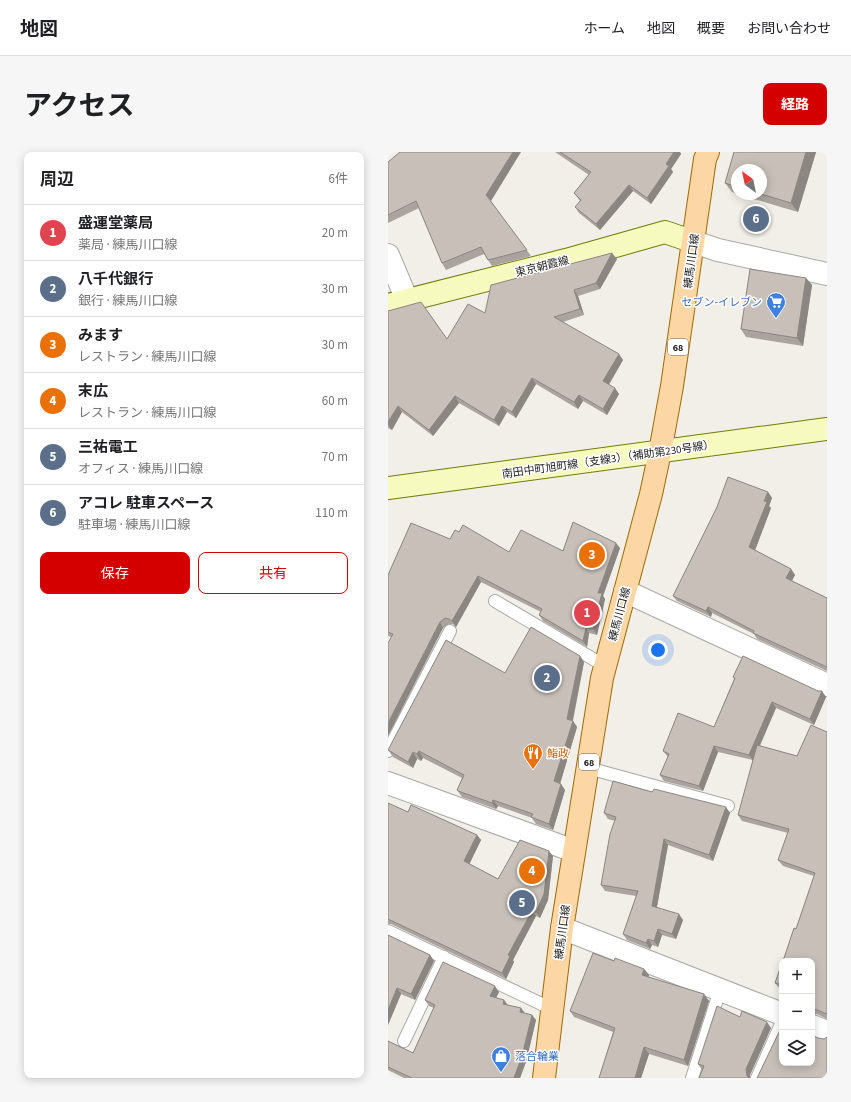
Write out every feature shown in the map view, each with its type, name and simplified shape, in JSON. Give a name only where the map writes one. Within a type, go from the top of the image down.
[{"type":"main road","name":"練馬川口線","points":[[544,1078],[562,928],[602,678],[660,452],[670,398],[694,242],[705,159],[708,152]]},
{"type":"main road","name":"東京朝霞線","points":[[397,302],[566,260],[665,232],[694,242]]},
{"type":"main road","name":"南田中町旭町線（支線3）（補助第230号線）","points":[[388,488],[827,429]]},
{"type":"street","points":[[694,242],[718,250],[827,274]]},
{"type":"street","points":[[388,255],[397,302]]},
{"type":"street","points":[[625,591],[827,685]]},
{"type":"street","points":[[388,783],[574,851]]},
{"type":"street","points":[[562,928],[779,1013]]},
{"type":"street","points":[[815,1027],[827,1032]]},
{"type":"lane","points":[[495,601],[605,666]]},
{"type":"lane","points":[[388,751],[450,631]]},
{"type":"lane","points":[[588,768],[728,806]]},
{"type":"lane","points":[[388,931],[552,1009]]},
{"type":"lane","points":[[404,1041],[444,958]]},
{"type":"lane","points":[[692,1078],[720,990]]},
{"type":"lane","points":[[757,1078],[779,1029]]},
{"type":"building","points":[[400,152],[513,152],[486,195],[527,250],[488,260],[481,247],[442,263],[416,201],[388,215],[388,162]]},
{"type":"building","points":[[560,152],[674,152],[666,164],[669,166],[647,198],[629,185],[596,224],[575,207],[581,200],[574,193],[591,172]]},
{"type":"building","points":[[734,152],[806,152],[791,203],[767,196],[767,164],[731,164],[731,185],[725,183]]},
{"type":"building","points":[[612,253],[596,283],[574,290],[580,309],[554,317],[619,354],[603,381],[615,388],[603,409],[579,395],[574,402],[532,378],[512,412],[502,406],[494,420],[455,396],[429,430],[398,406],[388,422],[388,311],[421,302],[447,339],[468,304],[485,313],[491,285]]},
{"type":"building","points":[[750,269],[806,278],[797,338],[741,329]]},
{"type":"building","points":[[728,477],[768,492],[764,501],[767,502],[749,547],[791,569],[786,578],[827,598],[827,667],[753,633],[754,631],[708,607],[706,611],[673,596],[717,507]]},
{"type":"building","points":[[573,522],[616,543],[598,593],[602,593],[593,629],[586,628],[583,641],[539,615],[542,609],[478,576],[452,621],[445,618],[440,622],[388,723],[388,643],[393,634],[388,632],[388,575],[411,523],[450,539],[455,530],[459,532],[463,525],[509,552],[521,530],[563,551]]},
{"type":"building","points":[[531,627],[580,656],[567,719],[573,721],[554,781],[561,784],[549,824],[531,817],[533,814],[493,800],[492,803],[458,791],[457,790],[464,775],[419,751],[417,754],[413,752],[408,762],[388,750],[446,640],[505,673]]},
{"type":"building","points":[[743,656],[818,691],[822,691],[810,719],[772,702],[749,755],[714,746],[699,786],[660,775],[669,754],[663,751],[678,713],[714,727],[735,678],[733,677]]},
{"type":"building","points":[[811,725],[827,732],[827,1014],[815,1009],[815,958],[784,958],[794,928],[796,929],[815,873],[778,860],[789,829],[738,815],[757,745],[797,756]]},
{"type":"building","points":[[613,781],[652,792],[654,789],[726,807],[709,855],[664,839],[652,906],[679,914],[672,934],[658,929],[654,941],[648,939],[646,943],[623,934],[638,891],[601,885],[610,834],[616,817],[604,813]]},
{"type":"building","points":[[388,803],[408,812],[411,805],[477,835],[464,861],[498,879],[520,840],[549,851],[544,894],[536,912],[532,911],[508,955],[510,956],[502,973],[388,919]]},
{"type":"building","points":[[388,935],[430,955],[411,994],[397,988],[388,1010]]},
{"type":"building","points":[[593,953],[614,961],[615,958],[644,969],[642,975],[704,994],[684,1060],[644,1047],[635,1078],[599,1078],[615,1028],[570,1011]]},
{"type":"building","points":[[443,962],[495,986],[490,996],[504,1000],[503,1004],[521,1008],[520,1012],[532,1015],[522,1056],[514,1078],[412,1078],[388,1067],[388,1041],[413,1053],[435,1005],[425,1000]]},
{"type":"building","points":[[779,972],[779,984],[775,983]]},
{"type":"building","points":[[717,1006],[740,1017],[742,1011],[767,1022],[746,1069],[747,1076],[749,1078],[699,1078],[704,1066],[698,1064]]},
{"type":"building","points":[[779,1032],[779,1066],[815,1066],[815,1036],[824,1039],[827,1037],[827,1078],[757,1078]]},
{"type":"place","name":"アコレ 駐車スペース","points":[[756,219]]},
{"type":"place","name":"セブン-イレブン","points":[[776,319]]},
{"type":"place","name":"みます","points":[[592,555]]},
{"type":"place","name":"盛運堂薬局","points":[[587,613]]},
{"type":"place","name":"八千代銀行","points":[[547,678]]},
{"type":"place","name":"鮨政","points":[[533,770]]},
{"type":"place","name":"末広","points":[[532,871]]},
{"type":"place","name":"三祐電工","points":[[522,903]]},
{"type":"place","name":"落合輪業","points":[[501,1073]]}]
